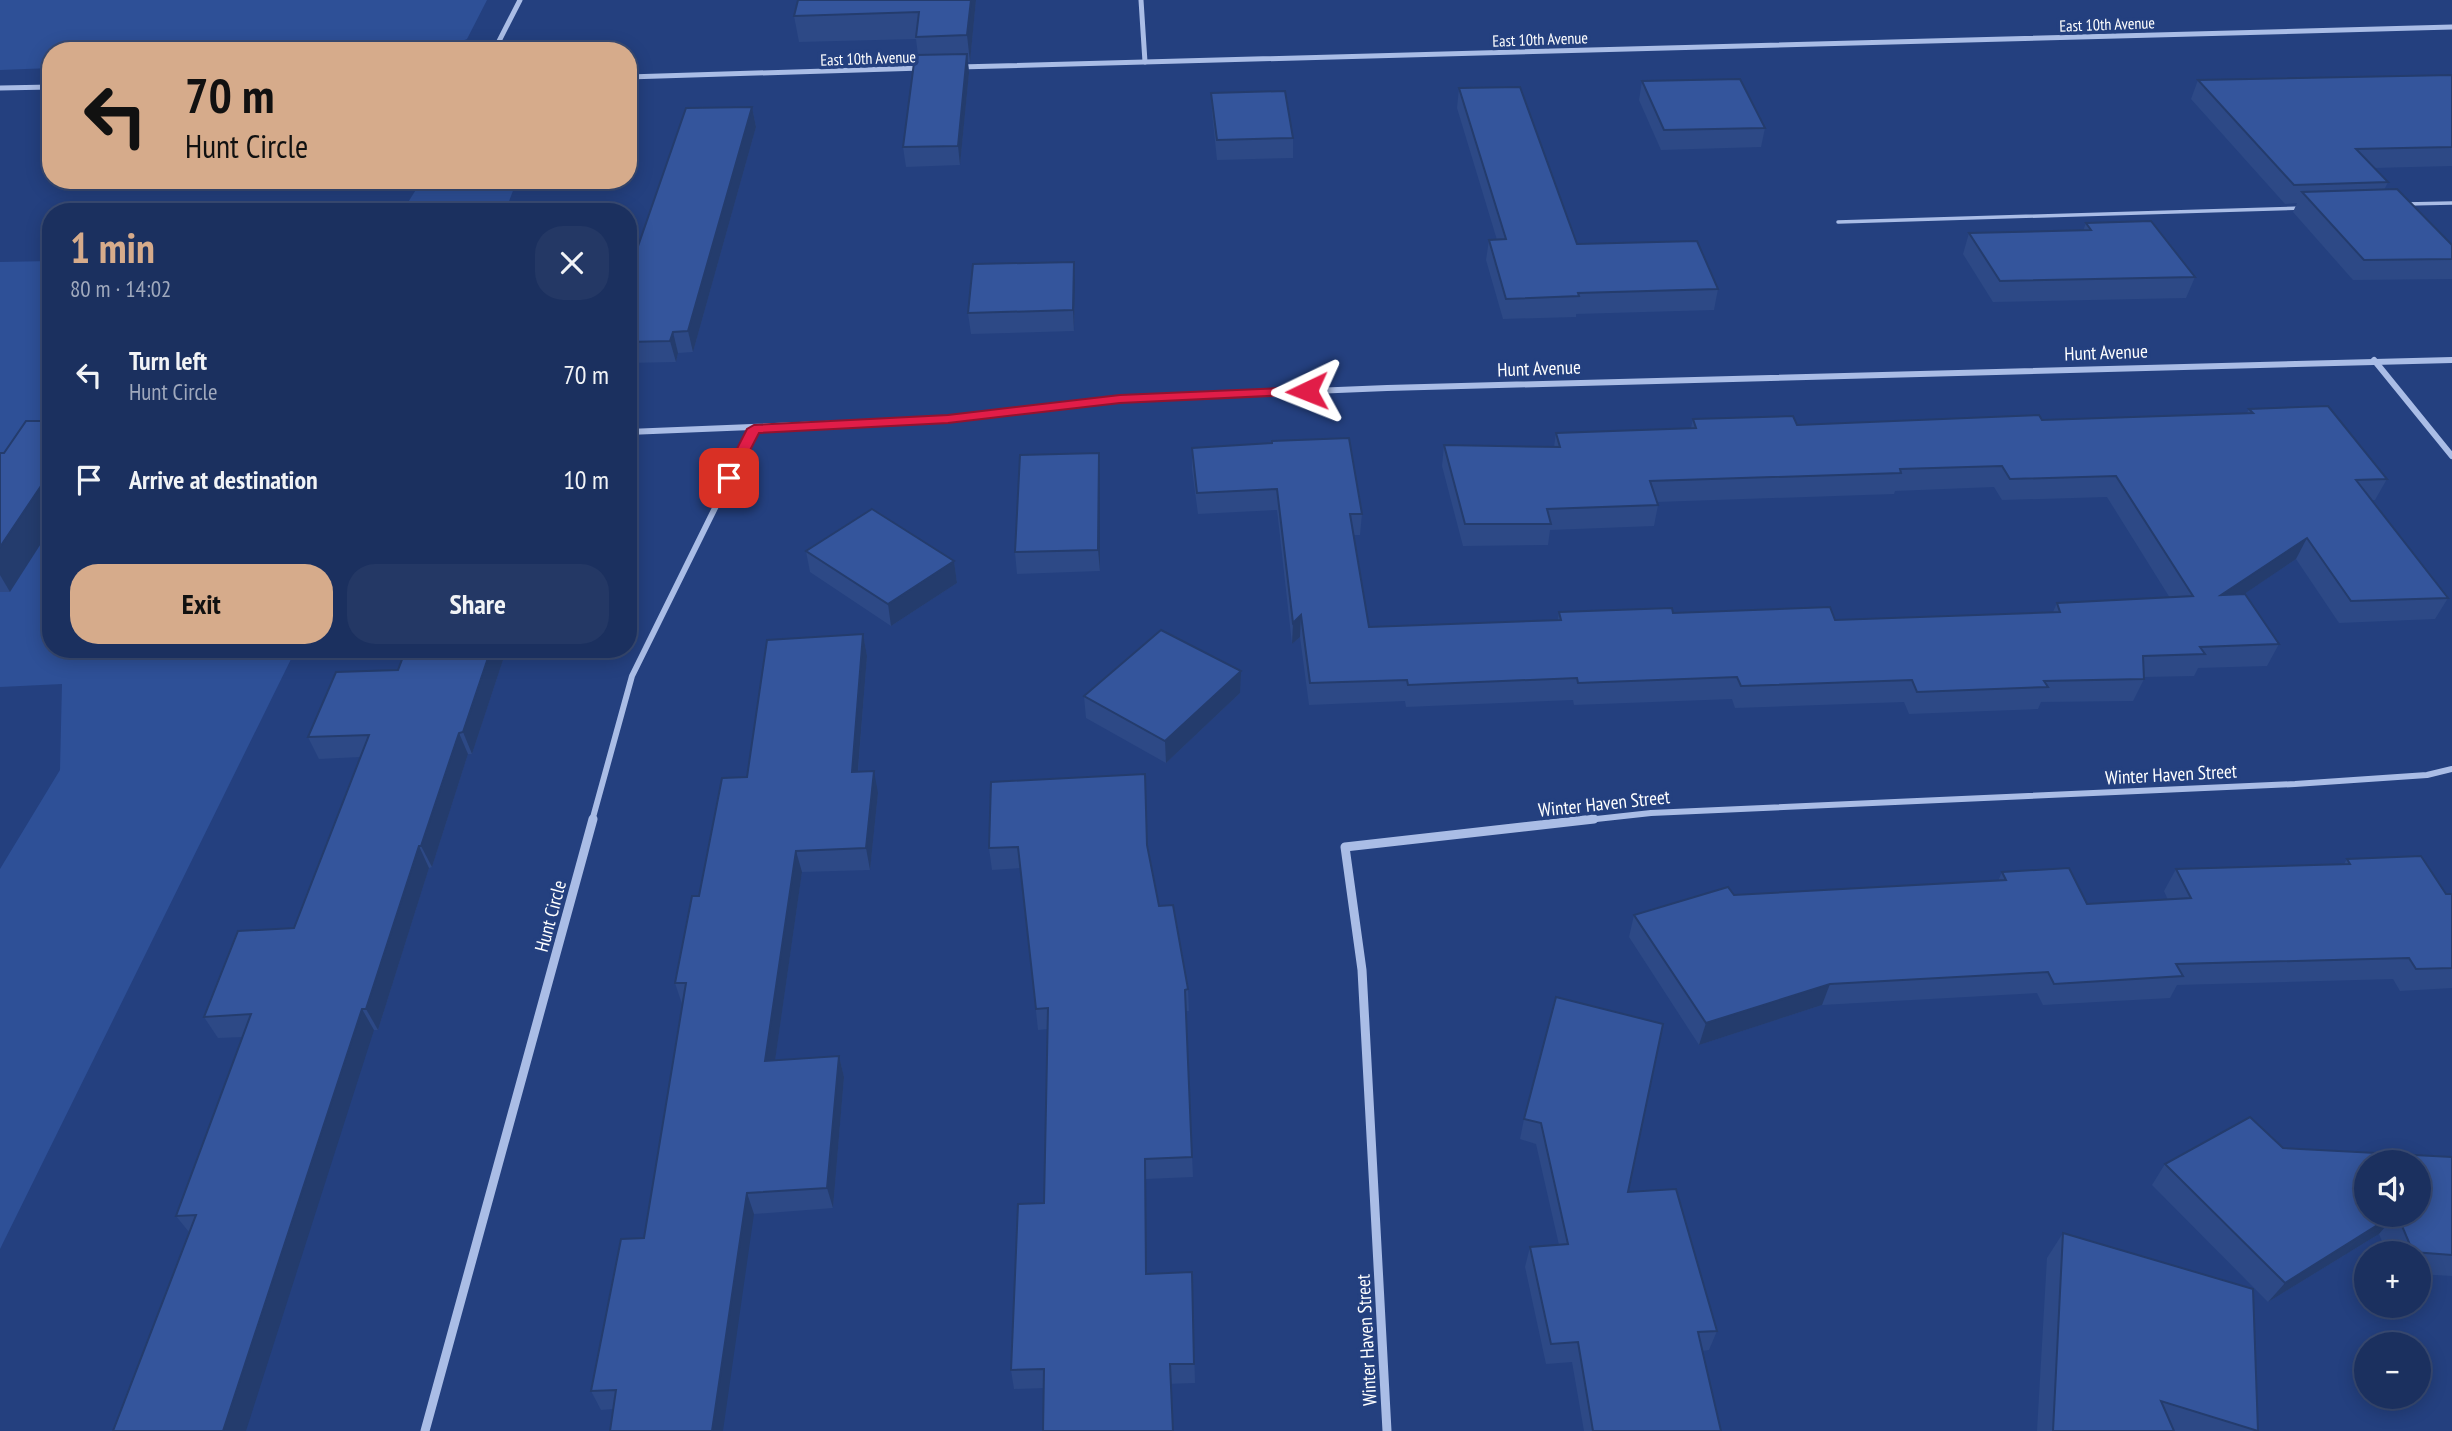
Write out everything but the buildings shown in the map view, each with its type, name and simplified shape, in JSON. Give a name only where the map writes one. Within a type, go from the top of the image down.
[{"type":"street","points":[[499,42],[520,0]]},
{"type":"street","points":[[1141,0],[1145,62]]},
{"type":"street","name":"East 10th Avenue","points":[[950,68],[2452,27]]},
{"type":"street","name":"East 10th Avenue","points":[[637,77],[936,68]]},
{"type":"street","points":[[0,89],[42,87]]},
{"type":"street","points":[[2374,360],[2452,456]]},
{"type":"street","name":"Hunt Avenue","points":[[637,432],[948,419],[1120,399],[1388,388],[2452,360]]},
{"type":"street","name":"Hunt Circle","points":[[425,1431],[632,676],[754,429]]},
{"type":"street","name":"Winter Haven Street","points":[[1387,1431],[1362,970],[1345,847],[1651,813],[2295,784],[2427,775],[2452,769]]},
{"type":"lane","points":[[2396,205],[2452,203]]},
{"type":"lane","points":[[1838,222],[2312,207]]},
{"type":"shaded area","points":[[0,0],[487,0],[467,39],[460,42],[42,42],[42,68],[0,70]]},
{"type":"shaded area","points":[[416,189],[514,189],[508,203],[408,203]]},
{"type":"shaded area","points":[[42,261],[42,658],[292,658],[0,1249],[0,869],[60,770],[62,684],[0,687],[0,262]]},
{"type":"route","points":[[729,478],[754,429],[948,419],[1120,399],[1307,391]]}]
